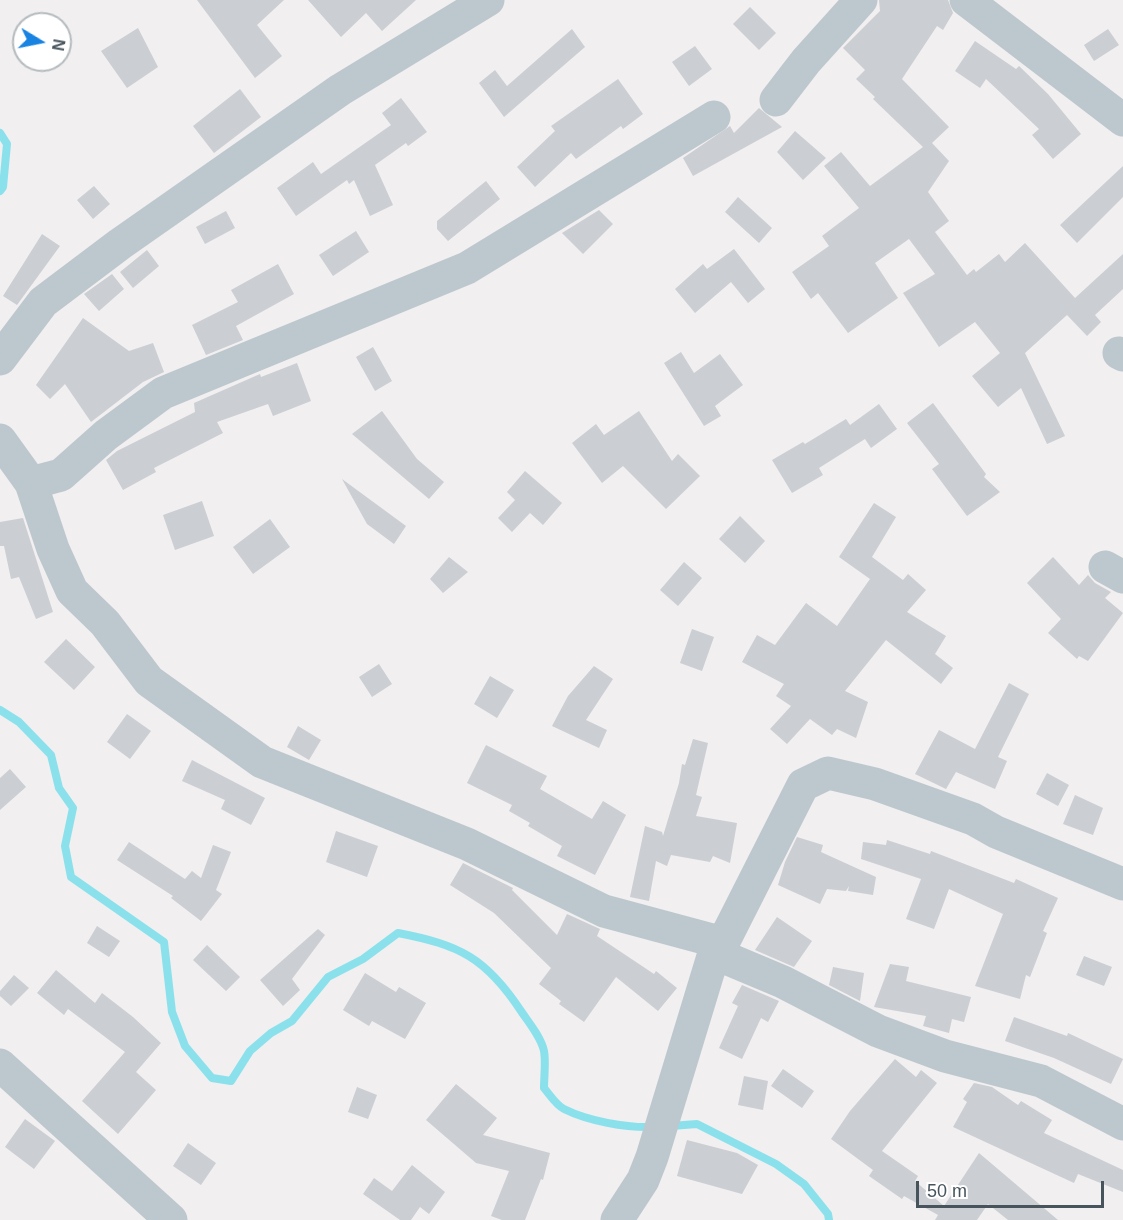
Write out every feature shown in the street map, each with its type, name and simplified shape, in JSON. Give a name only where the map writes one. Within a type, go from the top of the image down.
[{"type":"street","points":[[0,359],[43,302],[120,244],[340,90],[488,0]]},
{"type":"street","points":[[776,100],[806,61],[861,0]]},
{"type":"street","points":[[966,0],[1123,120]]},
{"type":"street","points":[[31,483],[61,475],[106,435],[163,393],[467,268],[714,117]]},
{"type":"street","points":[[0,440],[31,483],[53,549],[72,591],[105,623],[149,681],[262,762],[467,844],[604,911],[719,948],[889,1035],[945,1056],[1041,1081],[1123,1124]]},
{"type":"street","points":[[617,1220],[643,1180],[663,1125],[719,948],[803,785],[828,773],[875,784],[973,819],[996,832],[1123,884]]},
{"type":"street","points":[[0,1065],[171,1220]]},
{"type":"building","points":[[197,0],[284,0],[257,25],[282,56],[255,78]]},
{"type":"building","points":[[308,0],[416,0],[382,31],[366,13],[341,37]]},
{"type":"building","points":[[879,0],[948,0],[953,13],[943,30],[937,26],[902,79],[949,127],[932,143],[949,161],[928,192],[949,221],[935,232],[967,275],[974,269],[976,272],[999,254],[1005,262],[1025,243],[1075,298],[1123,254],[1123,289],[1095,315],[1101,322],[1087,336],[1067,315],[1025,353],[1065,436],[1047,444],[1021,388],[998,407],[972,376],[1000,353],[975,322],[939,347],[903,293],[935,274],[909,239],[875,263],[898,298],[848,333],[818,293],[811,299],[792,272],[829,246],[822,236],[859,208],[824,166],[841,152],[870,186],[923,147],[873,99],[875,97],[856,79],[865,70],[843,48],[880,11]]},
{"type":"building","points":[[750,7],[776,33],[759,50],[733,24]]},
{"type":"building","points":[[138,28],[158,67],[127,88],[101,51]]},
{"type":"building","points":[[572,29],[585,47],[504,117],[479,83],[495,70],[507,86]]},
{"type":"building","points":[[1108,29],[1119,45],[1094,61],[1084,45]]},
{"type":"building","points":[[975,41],[1016,69],[1019,66],[1048,94],[1081,134],[1053,159],[1032,135],[1039,129],[986,79],[980,88],[955,71]]},
{"type":"building","points":[[695,46],[712,69],[689,86],[672,62]]},
{"type":"building","points":[[618,79],[643,114],[623,129],[621,126],[576,159],[571,153],[535,187],[517,167],[555,131],[551,126]]},
{"type":"building","points":[[240,89],[261,117],[214,153],[193,126]]},
{"type":"building","points":[[401,98],[427,132],[408,146],[406,143],[375,165],[393,205],[370,216],[354,180],[349,184],[347,180],[296,216],[277,188],[313,162],[321,174],[391,125],[382,113]]},
{"type":"building","points":[[759,108],[782,127],[693,176],[683,158],[730,126],[734,133]]},
{"type":"building","points":[[795,131],[826,158],[803,180],[777,152]]},
{"type":"building","points":[[1123,166],[1123,197],[1077,243],[1060,225]]},
{"type":"building","points":[[486,181],[500,199],[448,241],[437,229],[437,221]]},
{"type":"building","points":[[94,186],[110,204],[93,219],[77,200]]},
{"type":"building","points":[[738,197],[772,228],[759,243],[725,212]]},
{"type":"building","points":[[599,210],[613,224],[583,254],[562,233]]},
{"type":"building","points":[[226,211],[235,228],[205,244],[196,227]]},
{"type":"building","points":[[356,231],[369,252],[333,276],[319,255]]},
{"type":"building","points":[[42,234],[60,246],[17,305],[3,296]]},
{"type":"building","points":[[734,249],[765,289],[748,303],[731,282],[695,313],[675,289],[703,264],[707,269]]},
{"type":"building","points":[[147,250],[159,266],[133,288],[120,272]]},
{"type":"building","points":[[278,264],[294,294],[236,326],[243,340],[206,355],[192,325],[238,302],[231,290]]},
{"type":"building","points":[[112,274],[124,289],[99,311],[84,294]]},
{"type":"building","points":[[83,318],[129,351],[153,343],[164,372],[143,382],[91,422],[65,384],[50,399],[36,385]]},
{"type":"building","points":[[373,347],[392,381],[375,391],[356,357]]},
{"type":"building","points":[[681,352],[694,373],[720,354],[743,385],[715,406],[721,416],[704,426],[664,363]]},
{"type":"building","points":[[297,363],[311,401],[273,416],[268,404],[217,422],[223,433],[154,468],[156,472],[123,490],[106,460],[117,451],[195,412],[194,403],[260,374],[261,377]]},
{"type":"building","points":[[933,403],[986,474],[984,477],[1000,492],[967,516],[932,469],[939,464],[907,423]]},
{"type":"building","points":[[879,404],[897,429],[871,448],[865,439],[819,468],[823,475],[792,493],[772,460],[803,442],[805,444],[846,419],[850,425]]},
{"type":"building","points":[[382,411],[417,459],[444,482],[429,499],[352,434]]},
{"type":"building","points":[[639,411],[672,461],[678,454],[700,476],[666,509],[623,466],[602,483],[572,443],[596,424],[604,435]]},
{"type":"building","points":[[525,471],[562,503],[543,525],[530,513],[512,532],[498,518],[515,500],[507,492]]},
{"type":"building","points":[[342,479],[406,526],[394,544],[367,524]]},
{"type":"building","points":[[202,501],[214,536],[175,550],[163,515]]},
{"type":"building","points":[[874,503],[896,517],[872,557],[903,580],[908,574],[926,590],[907,612],[946,636],[935,654],[953,668],[941,684],[886,640],[845,691],[868,702],[856,738],[837,729],[832,735],[810,719],[787,744],[770,729],[791,706],[776,696],[784,684],[742,662],[757,635],[775,645],[806,603],[837,626],[870,579],[839,557]]},
{"type":"building","points":[[740,516],[765,541],[745,563],[719,539]]},
{"type":"building","points":[[23,518],[53,612],[36,619],[19,577],[11,579],[4,546],[0,546],[0,522]]},
{"type":"building","points":[[270,519],[290,547],[253,574],[233,547]]},
{"type":"building","points":[[449,557],[468,572],[443,593],[430,579]]},
{"type":"building","points":[[1053,557],[1079,585],[1088,575],[1095,583],[1111,592],[1105,598],[1123,613],[1088,661],[1079,656],[1077,659],[1048,633],[1061,619],[1027,583]]},
{"type":"building","points":[[684,562],[702,578],[678,606],[660,590]]},
{"type":"building","points":[[692,629],[714,637],[702,671],[680,663]]},
{"type":"building","points":[[66,639],[95,667],[74,690],[44,662]]},
{"type":"building","points":[[379,664],[392,684],[372,697],[359,677]]},
{"type":"building","points":[[594,666],[613,679],[586,720],[607,730],[599,748],[552,726],[568,696]]},
{"type":"building","points":[[490,676],[514,690],[497,718],[474,704]]},
{"type":"building","points":[[1009,683],[1029,694],[998,757],[1007,761],[995,789],[956,772],[946,789],[915,774],[939,730],[975,749]]},
{"type":"building","points":[[127,714],[151,731],[130,759],[107,742]]},
{"type":"building","points":[[298,726],[321,740],[309,760],[287,747]]},
{"type":"building","points":[[693,739],[708,743],[696,795],[702,797],[696,816],[737,823],[730,863],[713,856],[710,862],[671,855],[667,866],[656,861],[649,901],[630,897],[645,826],[662,832],[663,836],[679,783],[682,764],[685,765]]},
{"type":"building","points":[[486,745],[547,776],[540,789],[592,819],[603,801],[626,815],[595,875],[557,856],[562,846],[528,826],[530,823],[509,811],[512,805],[467,783]]},
{"type":"building","points":[[192,760],[265,798],[251,825],[221,809],[225,800],[182,781]]},
{"type":"building","points":[[10,769],[26,787],[0,810],[0,778]]},
{"type":"building","points":[[1047,773],[1069,785],[1058,806],[1036,794]]},
{"type":"building","points":[[1075,795],[1103,808],[1093,835],[1063,824]]},
{"type":"building","points":[[336,831],[378,846],[367,877],[326,862]]},
{"type":"building","points":[[797,837],[823,845],[821,852],[876,877],[873,895],[848,891],[849,886],[846,891],[827,889],[820,904],[778,885],[785,862]]},
{"type":"building","points":[[887,840],[930,854],[931,851],[1014,883],[1016,879],[1058,898],[1043,931],[1047,933],[1030,977],[1026,975],[1020,999],[975,986],[1003,914],[949,889],[934,929],[906,919],[921,879],[861,859],[863,842],[886,845]]},
{"type":"building","points":[[129,842],[185,879],[192,871],[201,878],[213,845],[231,852],[216,890],[222,894],[201,921],[171,898],[173,896],[117,860]]},
{"type":"building","points":[[463,863],[513,888],[512,890],[557,935],[567,914],[600,929],[597,936],[654,974],[656,971],[677,988],[658,1011],[616,977],[584,1022],[559,1004],[561,1001],[539,984],[551,968],[494,913],[450,885]]},
{"type":"building","points":[[777,917],[812,941],[794,967],[755,950]]},
{"type":"building","points":[[97,926],[120,941],[109,957],[87,943]]},
{"type":"building","points":[[318,929],[325,935],[292,979],[300,990],[283,1006],[260,980]]},
{"type":"building","points":[[207,945],[240,977],[226,991],[193,960]]},
{"type":"building","points":[[1084,956],[1112,967],[1104,986],[1076,975]]},
{"type":"building","points":[[890,964],[909,967],[906,981],[971,997],[964,1022],[952,1019],[949,1033],[923,1026],[926,1016],[874,1007]]},
{"type":"building","points":[[833,967],[864,973],[860,1001],[829,985]]},
{"type":"building","points":[[56,970],[95,1003],[102,993],[161,1043],[136,1072],[156,1090],[118,1134],[82,1101],[125,1052],[68,1009],[64,1015],[37,993]]},
{"type":"building","points":[[365,973],[396,992],[399,987],[426,1003],[405,1039],[372,1021],[369,1026],[343,1010]]},
{"type":"building","points":[[14,975],[29,988],[11,1006],[0,996],[0,991]]},
{"type":"building","points":[[742,985],[779,1001],[768,1022],[761,1018],[742,1059],[719,1048],[738,1006],[732,1003]]},
{"type":"building","points":[[1014,1017],[1067,1036],[1068,1033],[1123,1059],[1111,1084],[1054,1058],[1005,1041]]},
{"type":"building","points":[[895,1059],[916,1077],[921,1070],[937,1083],[882,1151],[918,1176],[915,1181],[944,1206],[979,1153],[1058,1220],[1008,1220],[988,1204],[977,1220],[935,1220],[938,1215],[904,1196],[902,1199],[869,1176],[873,1170],[831,1139],[850,1111]]},
{"type":"building","points":[[783,1069],[814,1091],[802,1108],[771,1086]]},
{"type":"building","points":[[744,1076],[768,1081],[763,1110],[738,1105]]},
{"type":"building","points":[[974,1083],[992,1087],[1018,1105],[1021,1101],[1052,1120],[1044,1133],[1123,1170],[1123,1192],[1078,1174],[1074,1183],[953,1127],[967,1102],[963,1099]]},
{"type":"building","points":[[456,1084],[497,1118],[483,1135],[550,1153],[543,1180],[541,1179],[525,1220],[502,1220],[491,1216],[509,1171],[476,1163],[426,1120]]},
{"type":"building","points":[[357,1087],[377,1095],[368,1119],[348,1112]]},
{"type":"building","points":[[25,1119],[55,1141],[34,1169],[5,1147]]},
{"type":"building","points":[[687,1140],[737,1153],[758,1165],[742,1194],[677,1176]]},
{"type":"building","points":[[188,1143],[216,1163],[201,1185],[173,1166]]},
{"type":"building","points":[[412,1165],[445,1192],[429,1214],[420,1207],[411,1220],[400,1220],[363,1194],[374,1178],[392,1191]]},
{"type":"waterway","points":[[0,133],[7,144],[3,187],[0,191]]},
{"type":"waterway","points":[[0,710],[19,722],[51,755],[59,788],[73,808],[65,846],[71,877],[164,942],[172,1012],[185,1046],[212,1078],[231,1081],[250,1051],[271,1033],[292,1021],[328,977],[363,959],[398,933],[455,949],[483,966],[496,978],[540,1041],[545,1055],[544,1088],[561,1107],[584,1117],[607,1123],[653,1127]]},
{"type":"waterway","points":[[671,1126],[697,1124],[776,1164],[804,1184],[828,1214],[829,1220]]}]
